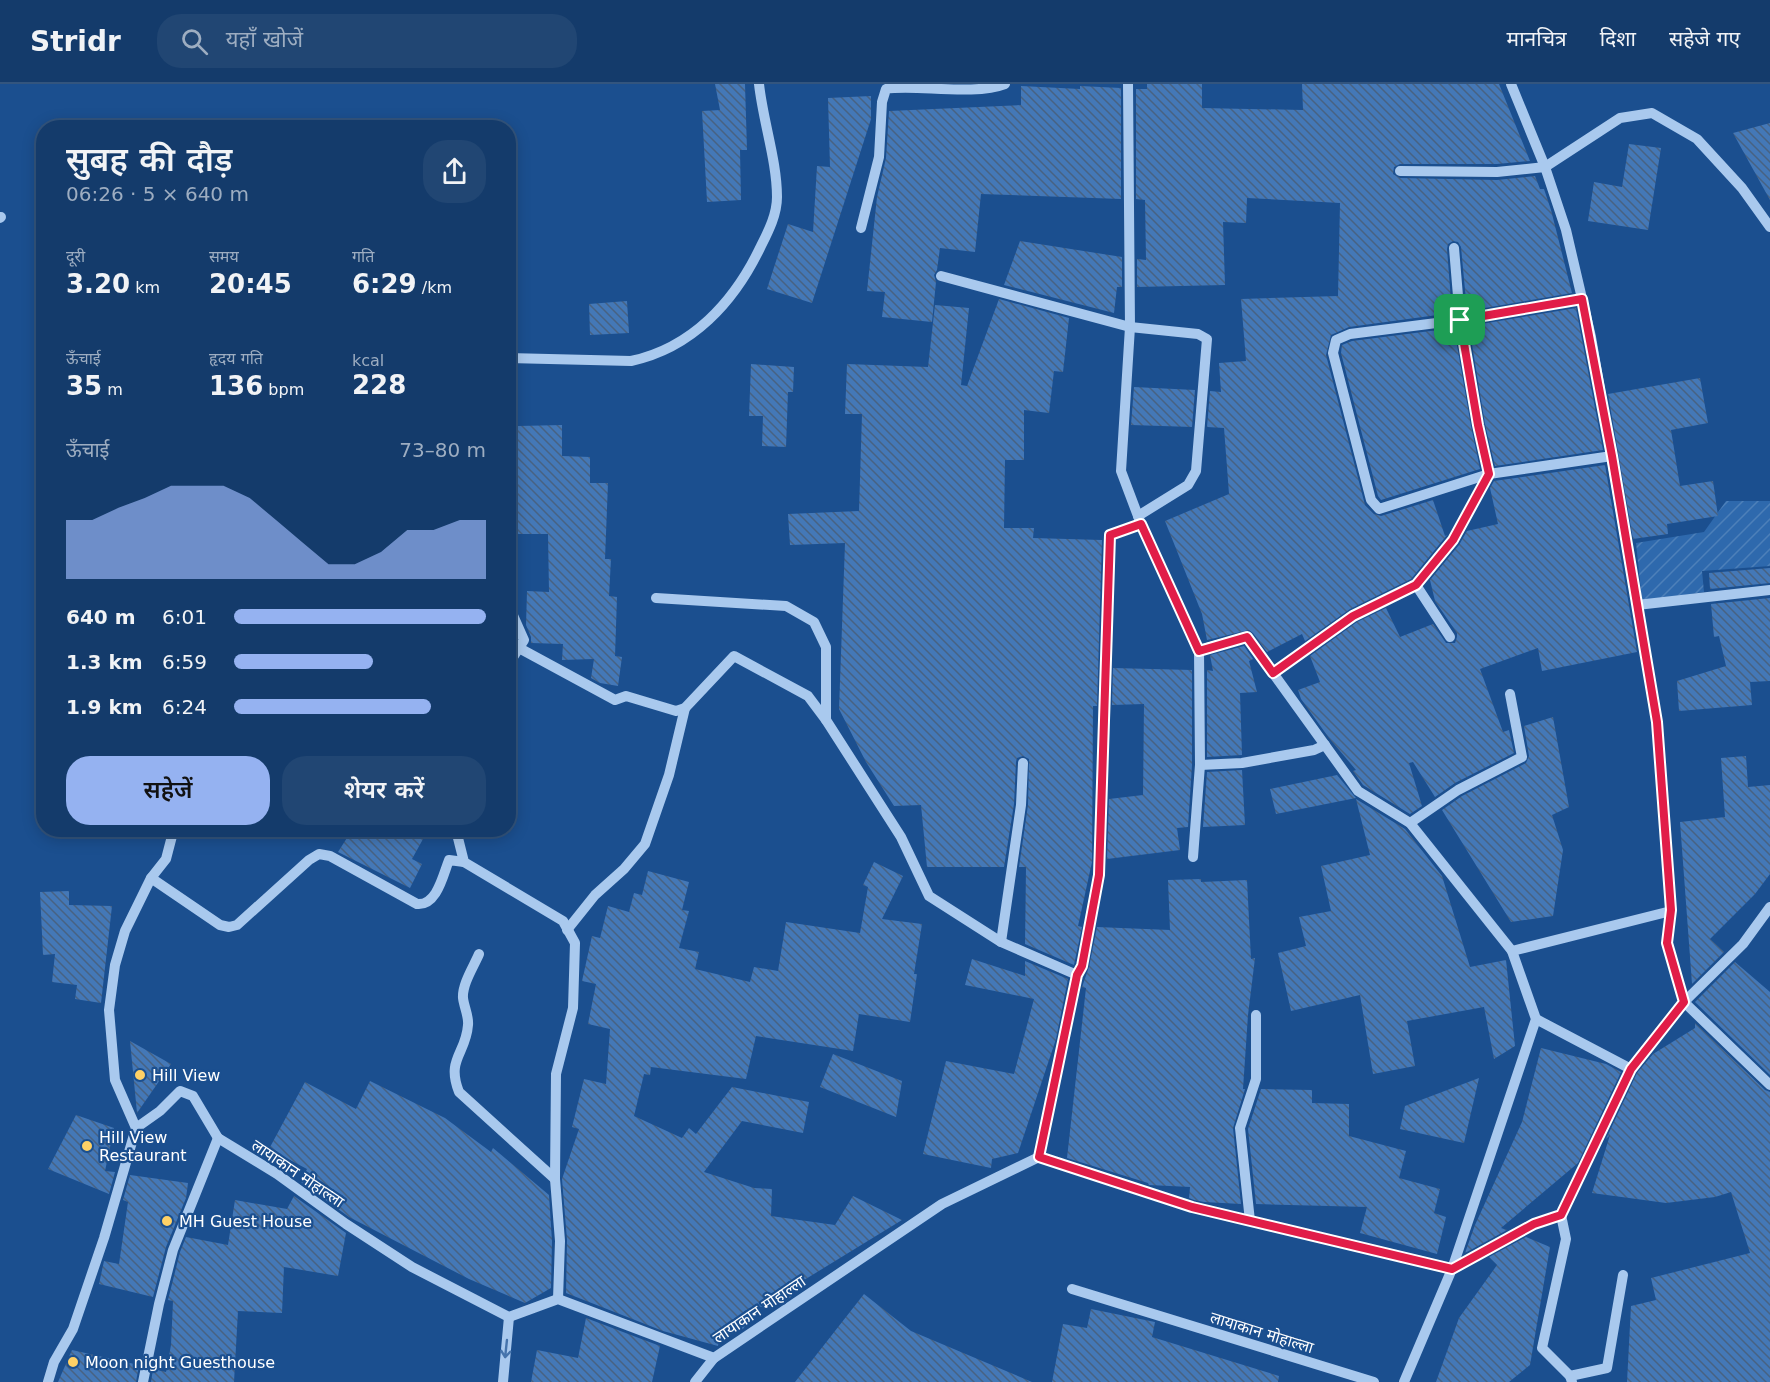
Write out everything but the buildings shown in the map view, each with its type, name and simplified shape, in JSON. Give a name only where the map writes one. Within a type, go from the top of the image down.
[{"type":"street","points":[[516,358],[631,361],[679,343],[718,312],[742,284],[773,222],[777,197],[759,84]]},
{"type":"street","points":[[861,228],[879,157],[882,102],[886,89],[900,84],[977,87],[1005,84]]},
{"type":"street","points":[[1128,84],[1130,327],[1121,471],[1140,520],[1199,651],[1200,765],[1193,857]]},
{"type":"street","points":[[1511,84],[1545,167],[1566,230],[1582,299],[1612,456],[1657,722],[1671,910],[1667,943],[1684,1002],[1770,1085]]},
{"type":"street","points":[[1400,171],[1497,172],[1545,167],[1620,118],[1652,113],[1697,139],[1742,188],[1770,227]]},
{"type":"street","points":[[1273,673],[1353,616],[1416,585],[1453,540],[1489,474],[1460,320],[1454,248]]},
{"type":"street","points":[[940,276],[1130,327],[1198,334],[1205,336],[1208,344],[1194,479],[1188,486],[1140,520],[1110,535],[1099,875],[1082,966],[1077,975],[1039,1157],[1192,1207],[1452,1269],[1534,1224],[1561,1215]]},
{"type":"street","points":[[1582,299],[1460,320],[1341,336],[1336,339],[1332,353],[1371,500],[1379,509],[1489,474],[1612,456]]},
{"type":"street","points":[[1416,585],[1450,637]]},
{"type":"street","points":[[1637,605],[1770,590]]},
{"type":"street","points":[[656,598],[786,606],[814,622],[826,647],[826,720]]},
{"type":"street","points":[[516,622],[524,640],[516,653]]},
{"type":"street","points":[[1199,651],[1247,637],[1358,791],[1410,823],[1512,951],[1536,1018],[1452,1269],[1404,1382]]},
{"type":"street","points":[[519,648],[615,700],[626,696],[676,711],[685,708],[734,656],[808,696],[826,720],[901,837],[929,896],[1001,942],[1077,975]]},
{"type":"street","points":[[1410,823],[1458,790],[1522,757],[1510,694]]},
{"type":"street","points":[[567,930],[595,895],[624,869],[645,844],[669,775],[685,708]]},
{"type":"street","points":[[1200,765],[1242,763],[1314,750],[1325,745]]},
{"type":"street","points":[[1001,942],[1021,805],[1023,763]]},
{"type":"street","points":[[48,1382],[54,1362],[73,1329],[104,1239],[136,1128],[114,1080],[109,1010],[116,965],[125,931],[151,878],[166,859],[172,837]]},
{"type":"street","points":[[458,837],[464,862]]},
{"type":"street","points":[[151,878],[220,926],[229,927],[237,925],[309,860],[319,854],[330,856],[422,905],[433,898],[449,860],[464,862],[562,921],[574,944],[573,1008],[556,1074],[555,1179],[560,1241],[558,1299],[509,1317],[502,1382]]},
{"type":"street","points":[[1623,1275],[1607,1368],[1571,1379],[1542,1348],[1566,1239],[1561,1215],[1631,1069],[1684,1002],[1743,944],[1770,907]]},
{"type":"street","points":[[1512,951],[1671,910]]},
{"type":"street","points":[[479,954],[462,995],[469,1022],[455,1062],[453,1073],[455,1082],[459,1092],[555,1179]]},
{"type":"street","points":[[1250,1221],[1240,1128],[1256,1079],[1256,1015]]},
{"type":"street","points":[[1536,1018],[1631,1069]]},
{"type":"street","name":"लायाकान मोहाल्ला","points":[[136,1128],[180,1092],[193,1096],[218,1138],[277,1174],[346,1224],[412,1267],[509,1317]]},
{"type":"street","points":[[143,1382],[173,1250],[218,1138]]},
{"type":"street","name":"लायाकान मोहाल्ला","points":[[558,1299],[714,1358],[942,1204],[1039,1157]]},
{"type":"street","name":"लायाकान मोहाल्ला","points":[[1072,1289],[1374,1382]]},
{"type":"street","points":[[695,1382],[714,1358]]},
{"type":"shaded area","points":[[1726,501],[1770,501],[1770,566],[1702,571],[1704,592],[1642,601],[1636,543],[1704,532]]},
{"type":"place","name":"Hill View","points":[[140,1075]]},
{"type":"place","name":"Hill View Restaurant","points":[[87,1146]]},
{"type":"place","name":"MH Guest House","points":[[167,1221]]},
{"type":"place","name":"Moon night Guesthouse","points":[[73,1362]]},
{"type":"route","points":[[1582,299],[1591,337],[1657,722],[1671,910],[1667,943],[1684,1002],[1631,1069],[1561,1215],[1534,1224],[1452,1269],[1192,1207],[1039,1157],[1077,975],[1082,966],[1099,875],[1110,535],[1141,524],[1199,651],[1247,637],[1273,673],[1353,616],[1416,585],[1453,540],[1489,474],[1460,320],[1582,299]]}]
